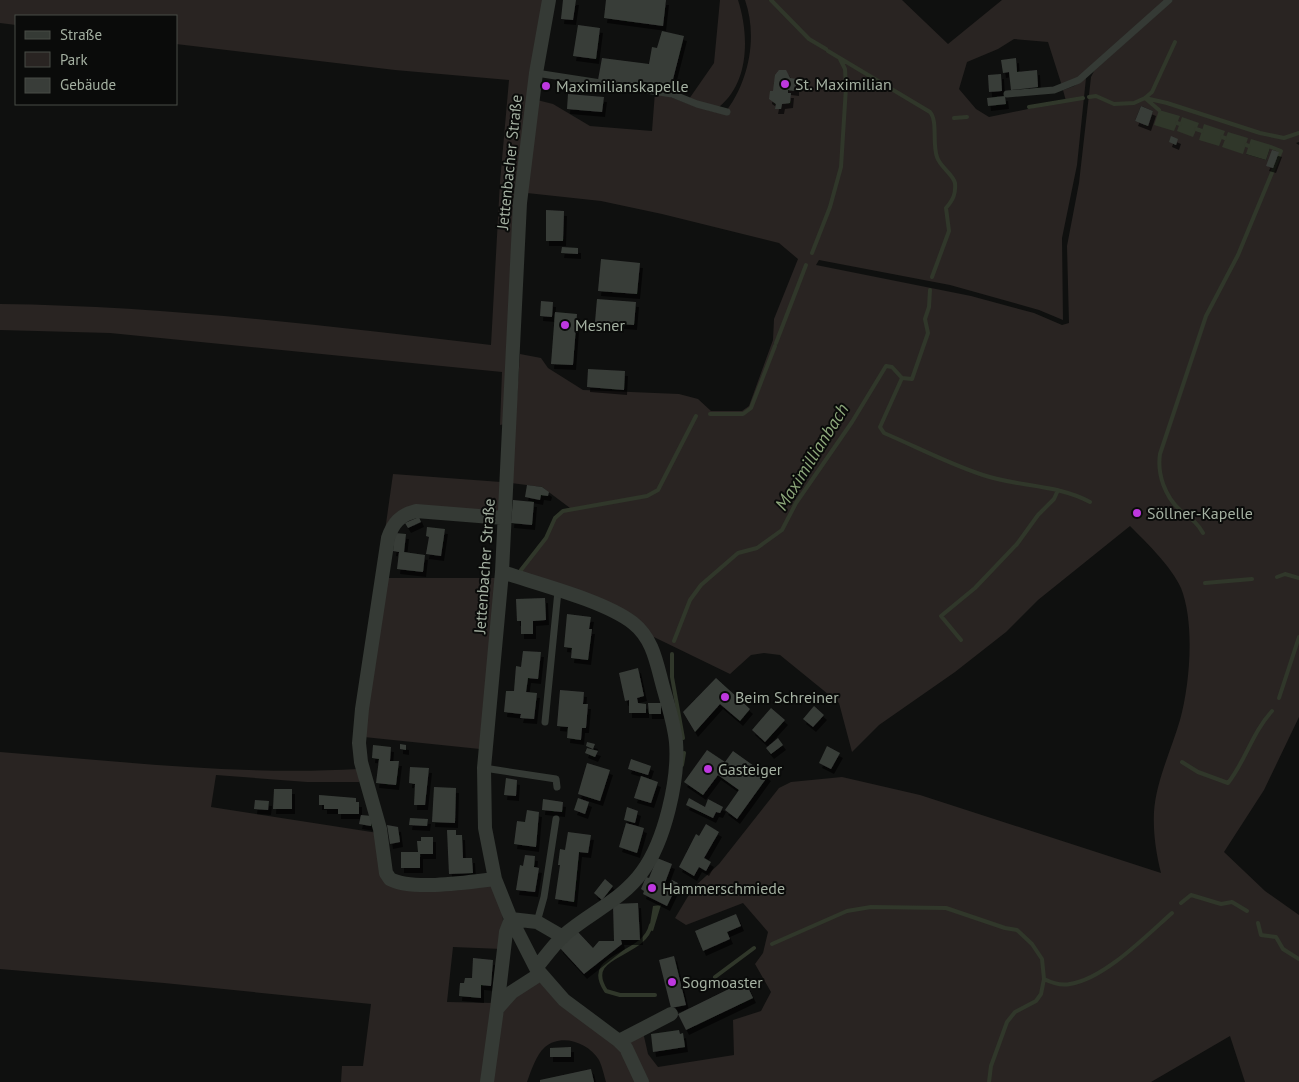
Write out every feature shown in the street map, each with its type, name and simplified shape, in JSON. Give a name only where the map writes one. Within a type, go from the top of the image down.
[{"type":"street","name":"Jettenbacher Straße","points":[[549,0],[536,73],[520,203],[502,572],[484,768],[485,828],[495,879],[511,919],[538,971],[564,1000],[626,1048],[642,1082]]},
{"type":"street","points":[[495,879],[439,884],[400,882],[390,879],[386,873],[380,829],[361,762],[359,743],[362,709],[388,538],[394,524],[405,515],[416,511],[504,518]]},
{"type":"street","points":[[497,1009],[512,992],[538,971],[563,937],[624,893],[644,870],[658,840],[669,804],[676,759],[675,739],[669,709],[657,661],[645,634],[632,622],[618,614],[502,572]]},
{"type":"street","points":[[487,1082],[506,932],[511,919],[537,922],[563,937]]},
{"type":"street","points":[[619,1041],[671,1014]]},
{"type":"lane","points":[[1007,94],[1054,90],[1079,80],[1169,0]]},
{"type":"lane","points":[[536,73],[672,94],[697,104],[727,112]]},
{"type":"lane","points":[[545,722],[558,591]]},
{"type":"lane","points":[[484,768],[556,779],[557,787]]},
{"type":"lane","points":[[537,922],[544,897],[556,819]]},
{"type":"green space","points":[[0,0],[544,0],[505,424],[500,425],[502,372],[110,333],[0,330],[0,304],[123,309],[246,318],[491,345],[500,182],[509,80],[395,70],[178,44],[178,15],[15,15],[15,25],[0,23]]},
{"type":"green space","points":[[720,0],[738,0],[742,13],[745,42],[742,71],[737,85],[719,107],[689,99],[714,63]]},
{"type":"green space","points":[[745,0],[902,0],[948,44],[1002,0],[1166,0],[1080,78],[1062,86],[1048,42],[1014,39],[998,49],[967,62],[959,89],[976,109],[989,117],[1066,101],[1063,90],[1074,86],[1086,78],[1077,165],[1062,238],[1063,320],[1039,310],[950,285],[819,260],[816,265],[971,296],[1034,313],[1062,325],[1069,323],[1067,246],[1079,183],[1091,77],[1094,71],[1173,0],[1299,0],[1299,142],[1296,143],[1299,145],[1299,717],[1264,790],[1224,852],[1265,891],[1299,915],[1299,1082],[1245,1082],[1230,1036],[1151,1082],[647,1082],[629,1045],[630,1040],[643,1032],[648,1054],[658,1067],[734,1055],[733,1020],[761,1011],[771,992],[755,964],[763,953],[768,932],[743,903],[686,925],[675,918],[693,888],[719,864],[779,788],[791,782],[842,777],[920,795],[1161,873],[1154,835],[1155,800],[1180,720],[1190,654],[1188,618],[1181,588],[1165,563],[1130,526],[1038,600],[1006,632],[955,672],[879,725],[852,752],[839,703],[780,655],[764,653],[751,655],[730,674],[518,571],[545,538],[554,517],[562,510],[570,508],[542,487],[511,483],[520,354],[541,358],[548,368],[583,390],[679,394],[698,399],[711,411],[742,411],[749,406],[773,340],[774,319],[798,259],[779,243],[662,214],[601,201],[527,193],[537,100],[553,104],[590,126],[652,131],[655,92],[724,114],[740,88],[749,59],[751,29]],"holes":[[[1141,106],[1153,111],[1148,125],[1135,121]],[[1271,145],[1266,160],[1246,154]]]},
{"type":"green space","points":[[393,474],[501,482],[500,513],[418,507],[385,531]]},
{"type":"green space","points":[[386,578],[498,578],[480,749],[364,737]]},
{"type":"green space","points":[[0,752],[224,769],[314,771],[359,769],[359,782],[307,782],[216,775],[211,807],[378,833],[385,878],[489,884],[495,890],[503,914],[502,949],[453,947],[447,1002],[495,1003],[484,1082],[341,1082],[342,1066],[363,1066],[371,1004],[0,969]]},
{"type":"green space","points":[[539,982],[619,1047],[638,1082],[606,1082],[600,1062],[594,1054],[581,1044],[566,1040],[551,1043],[542,1050],[534,1063],[527,1082],[490,1082],[505,1003]]},
{"type":"shaded area","points":[[1159,110],[1180,116],[1174,131],[1154,125]]},
{"type":"shaded area","points":[[1182,117],[1199,123],[1193,137],[1177,131]]},
{"type":"shaded area","points":[[1204,124],[1225,131],[1219,146],[1199,140]]},
{"type":"shaded area","points":[[1228,132],[1248,138],[1243,154],[1222,147]]},
{"type":"shaded area","points":[[1251,139],[1271,145],[1266,160],[1246,154]]},
{"type":"shaded area","points":[[661,905],[653,931],[649,930],[653,906]]},
{"type":"building","points":[[563,0],[576,0],[573,20],[561,19]]},
{"type":"building","points":[[606,0],[666,0],[663,26],[604,18]]},
{"type":"building","points":[[578,25],[600,28],[596,59],[573,56]]},
{"type":"building","points":[[662,31],[684,36],[671,87],[598,80],[602,58],[649,64],[652,47],[657,48]]},
{"type":"building","points":[[1016,58],[1017,72],[1037,70],[1038,87],[1011,90],[1009,72],[1003,73],[1001,60]]},
{"type":"building","name":"St. Maximilian","points":[[779,70],[786,70],[790,78],[796,79],[796,91],[788,90],[788,93],[791,93],[790,103],[782,104],[781,109],[775,109],[776,104],[769,99],[770,91],[773,91],[775,75]]},
{"type":"building","points":[[1001,74],[1002,91],[989,92],[988,75]]},
{"type":"building","points":[[568,94],[604,97],[602,112],[567,109]]},
{"type":"building","points":[[1005,96],[1006,104],[988,106],[987,98]]},
{"type":"building","points":[[1141,106],[1153,111],[1148,126],[1135,121]]},
{"type":"building","points":[[1171,136],[1178,139],[1176,145],[1169,142]]},
{"type":"building","points":[[1272,150],[1279,152],[1273,168],[1266,166]]},
{"type":"building","points":[[546,210],[564,211],[563,241],[546,241]]},
{"type":"building","points":[[562,247],[578,248],[578,254],[561,253]]},
{"type":"building","points":[[601,259],[640,263],[637,294],[598,291]]},
{"type":"building","points":[[597,299],[636,302],[634,325],[595,322]]},
{"type":"building","points":[[541,301],[553,302],[552,317],[540,316]]},
{"type":"building","points":[[555,312],[577,314],[573,365],[551,364]]},
{"type":"building","points":[[588,369],[625,371],[624,390],[587,387]]},
{"type":"building","points":[[527,485],[542,487],[549,492],[548,496],[541,495],[540,500],[525,497]]},
{"type":"building","points":[[513,500],[534,502],[532,525],[511,523]]},
{"type":"building","points":[[419,517],[421,522],[408,528],[405,523]]},
{"type":"building","points":[[427,527],[445,529],[441,556],[426,554],[429,537],[426,536]]},
{"type":"building","points":[[395,533],[406,534],[404,552],[425,555],[423,572],[397,569],[399,552],[393,551]]},
{"type":"building","points":[[545,598],[546,620],[533,621],[533,634],[521,634],[521,621],[517,621],[516,599]]},
{"type":"building","points":[[567,614],[591,617],[589,629],[592,629],[588,660],[571,658],[572,648],[564,647]]},
{"type":"building","points":[[523,651],[541,652],[538,679],[528,678],[526,692],[537,693],[534,719],[520,718],[521,714],[504,712],[506,691],[514,691],[516,666],[521,667]]},
{"type":"building","points":[[638,668],[644,696],[637,698],[638,703],[646,704],[646,713],[629,713],[629,700],[625,701],[619,673]]},
{"type":"building","points":[[716,678],[750,709],[740,721],[720,704],[695,732],[683,712]]},
{"type":"building","points":[[560,690],[584,692],[583,704],[588,704],[586,728],[582,728],[581,740],[567,738],[568,727],[557,726]]},
{"type":"building","points":[[648,703],[661,703],[661,714],[649,714]]},
{"type":"building","points":[[814,706],[824,715],[813,727],[803,719]]},
{"type":"building","points":[[771,708],[785,720],[765,742],[752,730]]},
{"type":"building","points":[[778,738],[783,745],[771,754],[766,748]]},
{"type":"building","points":[[587,742],[595,744],[593,749],[586,746]]},
{"type":"building","points":[[400,744],[406,745],[406,750],[400,749]]},
{"type":"building","points":[[373,745],[391,747],[390,761],[399,761],[396,785],[376,783],[379,759],[372,758]]},
{"type":"building","points":[[827,746],[840,753],[831,769],[819,763]]},
{"type":"building","points":[[587,748],[598,751],[595,757],[585,753]]},
{"type":"building","points":[[707,750],[725,762],[733,751],[768,776],[737,819],[725,810],[739,790],[718,775],[703,795],[684,782]]},
{"type":"building","points":[[631,759],[651,766],[648,775],[628,769]]},
{"type":"building","points":[[587,763],[610,770],[600,801],[578,794]]},
{"type":"building","points":[[410,767],[429,768],[425,805],[414,805],[415,784],[409,783]]},
{"type":"building","points":[[641,776],[658,782],[651,803],[634,798]]},
{"type":"building","points":[[506,778],[517,780],[516,796],[504,795]]},
{"type":"building","points":[[434,787],[456,788],[455,823],[432,822]]},
{"type":"building","points":[[274,789],[292,789],[292,809],[273,809]]},
{"type":"building","points":[[319,795],[356,798],[356,802],[359,802],[359,814],[338,814],[338,809],[324,809],[324,805],[319,805]]},
{"type":"building","points":[[578,798],[589,802],[585,814],[574,810]]},
{"type":"building","points":[[689,798],[705,807],[708,799],[723,807],[720,813],[716,812],[713,818],[686,805]]},
{"type":"building","points":[[543,799],[563,802],[562,812],[542,810]]},
{"type":"building","points":[[255,800],[269,801],[268,810],[254,809]]},
{"type":"building","points":[[627,807],[638,811],[635,823],[624,820]]},
{"type":"building","points":[[527,810],[539,812],[536,847],[514,844],[517,821],[525,822]]},
{"type":"building","points":[[361,815],[372,816],[371,826],[359,824]]},
{"type":"building","points":[[410,818],[428,819],[427,826],[409,825]]},
{"type":"building","points":[[626,823],[644,828],[637,853],[619,847]]},
{"type":"building","points":[[706,824],[719,832],[704,858],[711,862],[706,871],[699,867],[694,876],[679,867],[696,834],[699,836]]},
{"type":"building","points":[[387,825],[398,827],[400,842],[390,844]]},
{"type":"building","points":[[447,830],[456,830],[456,835],[462,835],[463,858],[472,858],[473,873],[449,874]]},
{"type":"building","points":[[568,832],[591,835],[588,853],[579,852],[574,902],[555,899],[560,865],[558,865],[560,849],[565,850]]},
{"type":"building","points":[[421,837],[433,837],[433,854],[420,854],[420,868],[401,868],[401,852],[418,852],[417,841],[421,841]]},
{"type":"building","points":[[525,855],[535,856],[534,867],[539,868],[535,892],[516,890],[520,865],[523,866]]},
{"type":"building","points":[[657,858],[672,864],[663,888],[668,890],[672,880],[678,883],[667,906],[643,894],[644,891],[641,889],[646,877],[649,878]]},
{"type":"building","points":[[605,879],[613,886],[602,900],[594,893]]},
{"type":"building","points":[[638,903],[640,940],[621,940],[622,944],[584,974],[560,948],[577,931],[593,948],[599,941],[614,941],[613,904]]},
{"type":"building","points":[[736,914],[741,926],[727,932],[730,939],[703,951],[695,931]]},
{"type":"building","name":"Sogmoaster","points":[[674,956],[686,1005],[671,1008],[659,960]]},
{"type":"building","points":[[473,958],[493,960],[491,986],[481,985],[481,998],[459,996],[460,983],[464,983],[465,978],[472,978]]},
{"type":"building","points":[[745,981],[753,998],[686,1030],[678,1014]]},
{"type":"building","points":[[679,1030],[680,1034],[683,1033],[685,1047],[653,1052],[651,1034]]},
{"type":"building","points":[[571,1047],[571,1057],[550,1057],[550,1048]]},
{"type":"building","points":[[591,1069],[594,1082],[540,1082],[540,1080]]},
{"type":"waterway","name":"Maximillianbach","points":[[771,0],[809,39],[826,49]]},
{"type":"waterway","points":[[1159,110],[1145,98],[1152,92],[1175,42]]},
{"type":"waterway","name":"Maximillianbach","points":[[828,51],[930,112],[932,116],[937,157],[955,183],[954,197],[946,208],[949,231],[932,277]]},
{"type":"waterway","points":[[812,253],[830,207],[841,167],[846,87],[845,69],[840,59]]},
{"type":"waterway","points":[[1089,97],[1096,96],[1114,104],[1134,103],[1145,98],[1167,103],[1260,133],[1284,138],[1299,133]]},
{"type":"waterway","points":[[1029,107],[1083,98]]},
{"type":"waterway","points":[[954,118],[967,117]]},
{"type":"waterway","points":[[1196,129],[1202,131]]},
{"type":"waterway","points":[[1203,533],[1196,523],[1175,505],[1163,485],[1159,462],[1160,454],[1206,316],[1238,255],[1281,151],[1271,147]]},
{"type":"waterway","points":[[776,343],[806,265]]},
{"type":"waterway","name":"Maximillianbach","points":[[674,641],[690,600],[701,585],[738,553],[757,548],[782,530],[796,503],[852,422],[886,366],[892,367],[902,378],[912,379],[928,333],[925,319],[929,307],[930,290]]},
{"type":"waterway","points":[[710,414],[743,414],[751,408],[775,346]]},
{"type":"waterway","points":[[902,378],[880,427],[884,433],[970,471],[996,479],[1064,492],[1090,502]]},
{"type":"waterway","points":[[521,570],[546,538],[555,518],[563,511],[647,496],[658,490],[696,416]]},
{"type":"waterway","points":[[961,640],[941,616],[975,588],[1017,544],[1038,515],[1054,499],[1058,490]]},
{"type":"waterway","points":[[1277,577],[1285,574],[1299,578]]},
{"type":"waterway","points":[[1205,583],[1252,579]]},
{"type":"waterway","points":[[1279,698],[1299,637]]},
{"type":"waterway","points":[[672,654],[672,677],[683,738]]},
{"type":"waterway","points":[[1182,762],[1198,772],[1228,783],[1240,765],[1259,728],[1272,711]]},
{"type":"waterway","points":[[682,765],[684,753]]},
{"type":"waterway","points":[[1181,903],[1191,895],[1221,904],[1232,902],[1247,911]]},
{"type":"waterway","points":[[772,944],[847,911],[871,907],[946,908],[1005,928],[1017,930],[1032,944],[1042,959],[1044,979],[1041,994],[1036,1001],[1015,1012],[1007,1022],[991,1066],[989,1082]]},
{"type":"waterway","points":[[1044,979],[1056,984],[1066,985],[1097,974],[1124,955],[1172,913]]},
{"type":"waterway","points":[[1258,923],[1261,935],[1276,937],[1283,949],[1299,959]]},
{"type":"waterway","points":[[651,925],[646,936],[638,944],[607,962],[602,969],[600,979],[606,991],[620,995],[655,995]]},
{"type":"waterway","points":[[715,977],[754,948]]},
{"type":"place","name":"St. Maximilian","points":[[785,84]]},
{"type":"place","name":"Maximilianskapelle","points":[[546,86]]},
{"type":"place","name":"Mesner","points":[[565,325]]},
{"type":"place","name":"Söllner-Kapelle","points":[[1137,513]]},
{"type":"place","name":"Beim Schreiner","points":[[725,697]]},
{"type":"place","name":"Gasteiger","points":[[708,769]]},
{"type":"place","name":"Hammerschmiede","points":[[652,888]]},
{"type":"place","name":"Sogmoaster","points":[[672,982]]}]
